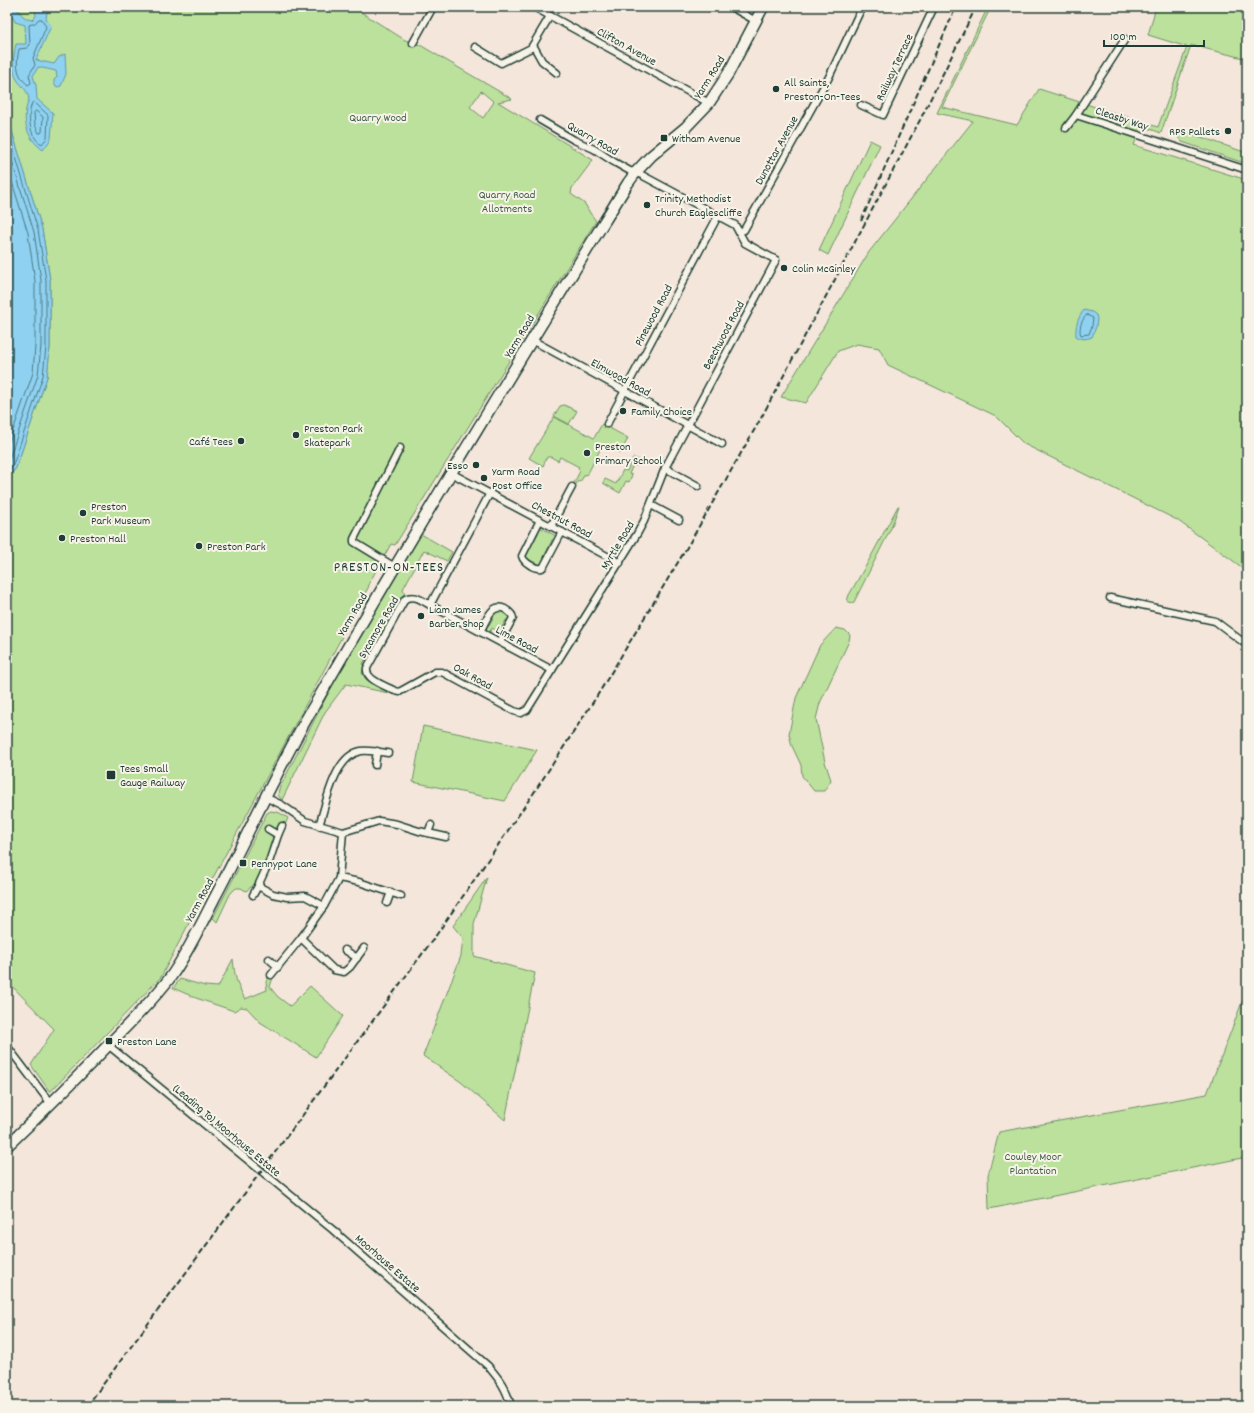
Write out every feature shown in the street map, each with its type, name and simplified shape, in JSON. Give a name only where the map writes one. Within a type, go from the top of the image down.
[{"type":"main road","name":"Yarm Road","points":[[7,1146],[51,1104],[108,1045],[153,998],[172,974],[193,940],[313,706],[395,566],[532,340],[636,172],[651,156],[686,127],[709,104],[728,74],[763,7]]},
{"type":"street","points":[[413,44],[432,7]]},
{"type":"street","name":"Clifton Avenue","points":[[534,7],[709,104]]},
{"type":"street","points":[[730,7],[756,21]]},
{"type":"street","name":"Dunottar Avenue","points":[[740,232],[744,230],[829,77],[862,7]]},
{"type":"street","name":"Railway Terrace","points":[[861,105],[883,115],[934,7]]},
{"type":"street","points":[[475,47],[501,63],[533,45],[550,16]]},
{"type":"street","name":"Cleasby Way","points":[[1125,39],[1076,115],[1247,170]]},
{"type":"street","points":[[533,45],[542,61],[557,73]]},
{"type":"street","points":[[1066,128],[1076,115]]},
{"type":"street","name":"Quarry Road","points":[[540,120],[574,140],[594,149],[630,171],[636,172]]},
{"type":"street","points":[[636,172],[735,225],[740,232]]},
{"type":"street","name":"Pinewood Road","points":[[607,424],[718,216]]},
{"type":"street","name":"Beechwood Road","points":[[687,425],[776,260],[744,243],[740,232]]},
{"type":"street","name":"Elmwood Road","points":[[532,340],[722,444]]},
{"type":"street","name":"Myrtle Road","points":[[552,670],[620,563],[643,523],[665,468],[687,425]]},
{"type":"street","points":[[395,566],[354,542],[354,539],[400,448]]},
{"type":"street","points":[[665,468],[698,486]]},
{"type":"street","name":"Chestnut Road","points":[[451,473],[620,563]]},
{"type":"street","points":[[551,526],[572,487]]},
{"type":"street","points":[[430,605],[490,493]]},
{"type":"street","points":[[651,505],[678,520]]},
{"type":"street","points":[[540,520],[522,556],[524,561],[537,568],[542,568],[562,532]]},
{"type":"street","name":"Sycamore Road","points":[[367,674],[367,668],[405,599],[410,596],[430,605]]},
{"type":"street","points":[[1110,598],[1215,621],[1247,645]]},
{"type":"street","name":"Lime Road","points":[[430,605],[552,670]]},
{"type":"street","points":[[480,632],[493,609],[498,606],[510,612],[513,618],[500,642]]},
{"type":"street","name":"Oak Road","points":[[367,674],[374,680],[399,692],[435,672],[442,672],[514,711],[521,713],[527,710],[552,670]]},
{"type":"street","points":[[319,826],[329,791],[337,773],[347,758],[360,751],[377,751],[388,753]]},
{"type":"street","points":[[375,765],[377,751]]},
{"type":"street","points":[[265,797],[282,805],[305,821],[343,832],[379,821],[397,824],[428,834],[446,837]]},
{"type":"street","points":[[428,834],[431,825]]},
{"type":"street","points":[[253,895],[269,862],[282,826]]},
{"type":"street","points":[[268,829],[278,835]]},
{"type":"street","points":[[272,975],[324,906],[339,878],[343,832]]},
{"type":"street","points":[[339,878],[359,882],[401,896]]},
{"type":"street","points":[[258,886],[273,894],[287,897],[305,896],[324,906]]},
{"type":"street","points":[[387,903],[391,892]]},
{"type":"street","points":[[301,938],[334,970],[344,972],[350,967],[364,948]]},
{"type":"street","points":[[346,950],[357,958]]},
{"type":"street","points":[[269,959],[278,966]]},
{"type":"street","name":"(Leading To) Moorhouse Estate","points":[[108,1045],[333,1230]]},
{"type":"street","points":[[7,1046],[51,1104]]},
{"type":"street","name":"Moorhouse Estate","points":[[333,1230],[488,1366],[502,1382],[511,1406]]},
{"type":"green space","name":"Preston Park","points":[[10,7],[353,7],[405,40],[420,45],[512,99],[498,102],[593,160],[572,188],[571,194],[585,204],[596,221],[395,545],[391,544],[161,977],[50,1092],[31,1065],[54,1029],[7,981],[7,479],[16,468],[47,377],[50,347],[50,280],[42,229],[7,115],[7,14]],"holes":[[[481,91],[494,102],[483,118],[470,107]]]},
{"type":"green space","points":[[988,7],[991,7],[942,107],[1017,125],[1039,89],[1158,127],[1187,47],[1148,35],[1156,7],[1247,7],[1247,59],[1191,45],[1161,133],[1142,126],[1134,145],[1247,180],[1247,571],[1177,520],[1024,444],[996,416],[888,365],[879,348],[857,344],[838,351],[806,403],[781,397],[869,252],[973,121],[937,113]]},
{"type":"green space","points":[[1178,129],[1247,153],[1247,164],[1182,142],[1176,135]]},
{"type":"green space","points":[[870,140],[880,145],[828,255],[819,250]]},
{"type":"green space","points":[[564,405],[577,411],[569,424],[554,416],[560,406]]},
{"type":"green space","points":[[554,417],[594,438],[602,424],[628,438],[621,453],[603,444],[587,475],[585,474],[580,482],[578,481],[575,486],[573,485],[580,471],[578,469],[579,467],[560,457],[558,461],[551,457],[547,457],[543,466],[529,458]]},
{"type":"green space","points":[[633,458],[639,460],[637,466],[633,465],[629,474],[632,475],[629,482],[626,481],[620,493],[603,483],[605,479],[616,484],[623,470],[627,471]]},
{"type":"green space","points":[[898,506],[891,528],[854,602],[852,603],[847,601],[849,595]]},
{"type":"green space","points":[[540,527],[556,536],[556,540],[552,540],[540,566],[526,560],[525,555],[538,533],[537,530]]},
{"type":"green space","points":[[421,534],[452,552],[447,561],[424,550],[403,589],[405,594],[398,601],[387,620],[388,623],[382,633],[377,637],[363,664],[364,667],[362,673],[366,679],[393,694],[346,684],[325,712],[282,800],[278,795],[279,789],[340,670]]},
{"type":"green space","points":[[497,610],[509,617],[500,631],[502,634],[499,637],[497,637],[499,632],[492,628],[489,633],[485,631],[485,625],[489,625]]},
{"type":"green space","points":[[836,628],[845,630],[850,635],[849,641],[820,703],[816,719],[825,762],[831,780],[824,791],[814,791],[802,776],[801,765],[792,746],[789,734],[796,698],[820,645]]},
{"type":"green space","points":[[423,726],[537,750],[505,801],[413,782]]},
{"type":"green space","points":[[271,811],[280,813],[288,818],[285,825],[280,823],[277,828],[274,829],[267,826],[265,830],[271,834],[273,838],[264,867],[255,884],[246,891],[241,888],[236,888],[230,894],[217,922],[213,918],[267,813]]},
{"type":"green space","points":[[487,877],[474,924],[474,956],[535,973],[505,1120],[461,1082],[423,1056],[461,956],[463,938],[453,926]]},
{"type":"green space","points":[[233,959],[236,980],[245,999],[267,990],[266,982],[270,973],[273,977],[270,987],[277,996],[290,1006],[310,986],[343,1016],[316,1057],[260,1022],[247,1008],[241,1007],[234,1011],[196,998],[173,988],[180,979],[205,986],[218,987]]},
{"type":"green space","name":"Cowley Moor Plantation","points":[[1247,989],[1247,1157],[989,1209],[988,1175],[999,1132],[1207,1094]]},
{"type":"water","points":[[7,7],[16,7],[21,14],[32,20],[36,16],[35,7],[56,7],[55,10],[47,12],[46,19],[51,26],[36,60],[54,64],[59,57],[65,54],[66,74],[61,86],[57,87],[54,84],[54,80],[57,77],[56,71],[38,67],[33,76],[36,85],[37,99],[53,113],[51,139],[43,150],[37,145],[29,134],[25,121],[25,114],[29,99],[26,91],[16,77],[13,67],[16,44],[26,44],[25,25],[15,22],[13,17],[7,18]]},
{"type":"water","points":[[7,115],[42,229],[50,280],[50,347],[47,377],[16,468],[7,479]]},
{"type":"water","points":[[1084,310],[1092,312],[1096,315],[1097,319],[1092,337],[1084,339],[1076,336],[1076,333],[1079,319]]},
{"type":"railway","points":[[861,221],[956,7]]},
{"type":"railway","points":[[87,1406],[437,934],[533,794],[597,696],[686,549],[760,420],[920,120],[976,7]]},
{"type":"place","name":"All Saints, Preston-On-Tees","points":[[776,89]]},
{"type":"place","name":"RPS Pallets","points":[[1228,131]]},
{"type":"place","name":"Witham Avenue","points":[[664,138]]},
{"type":"place","name":"Trinity Methodist Church Eaglescliffe","points":[[647,205]]},
{"type":"place","name":"Colin McGinley","points":[[784,268]]},
{"type":"place","name":"Family Choice","points":[[623,411]]},
{"type":"place","name":"Preston Park Skatepark","points":[[296,435]]},
{"type":"place","name":"Café Tees","points":[[241,441]]},
{"type":"place","name":"Preston Primary School","points":[[587,453]]},
{"type":"place","name":"Esso","points":[[476,465]]},
{"type":"place","name":"Yarm Road Post Office","points":[[484,478]]},
{"type":"place","name":"Preston Park Museum","points":[[83,513]]},
{"type":"place","name":"Preston Hall","points":[[62,538]]},
{"type":"place","name":"Preston Park","points":[[199,546]]},
{"type":"place","name":"Liam James Barber Shop","points":[[421,616]]},
{"type":"place","name":"Tees Small Gauge Railway","points":[[111,775]]},
{"type":"place","name":"Pennypot Lane","points":[[243,863]]},
{"type":"place","name":"Preston Lane","points":[[109,1041]]},
{"type":"district","name":"PRESTON-ON-TEES","points":[[389,566]]},
{"type":"park label","name":"Quarry Wood","points":[[378,117]]},
{"type":"park label","name":"Quarry Road Allotments","points":[[507,201]]}]
